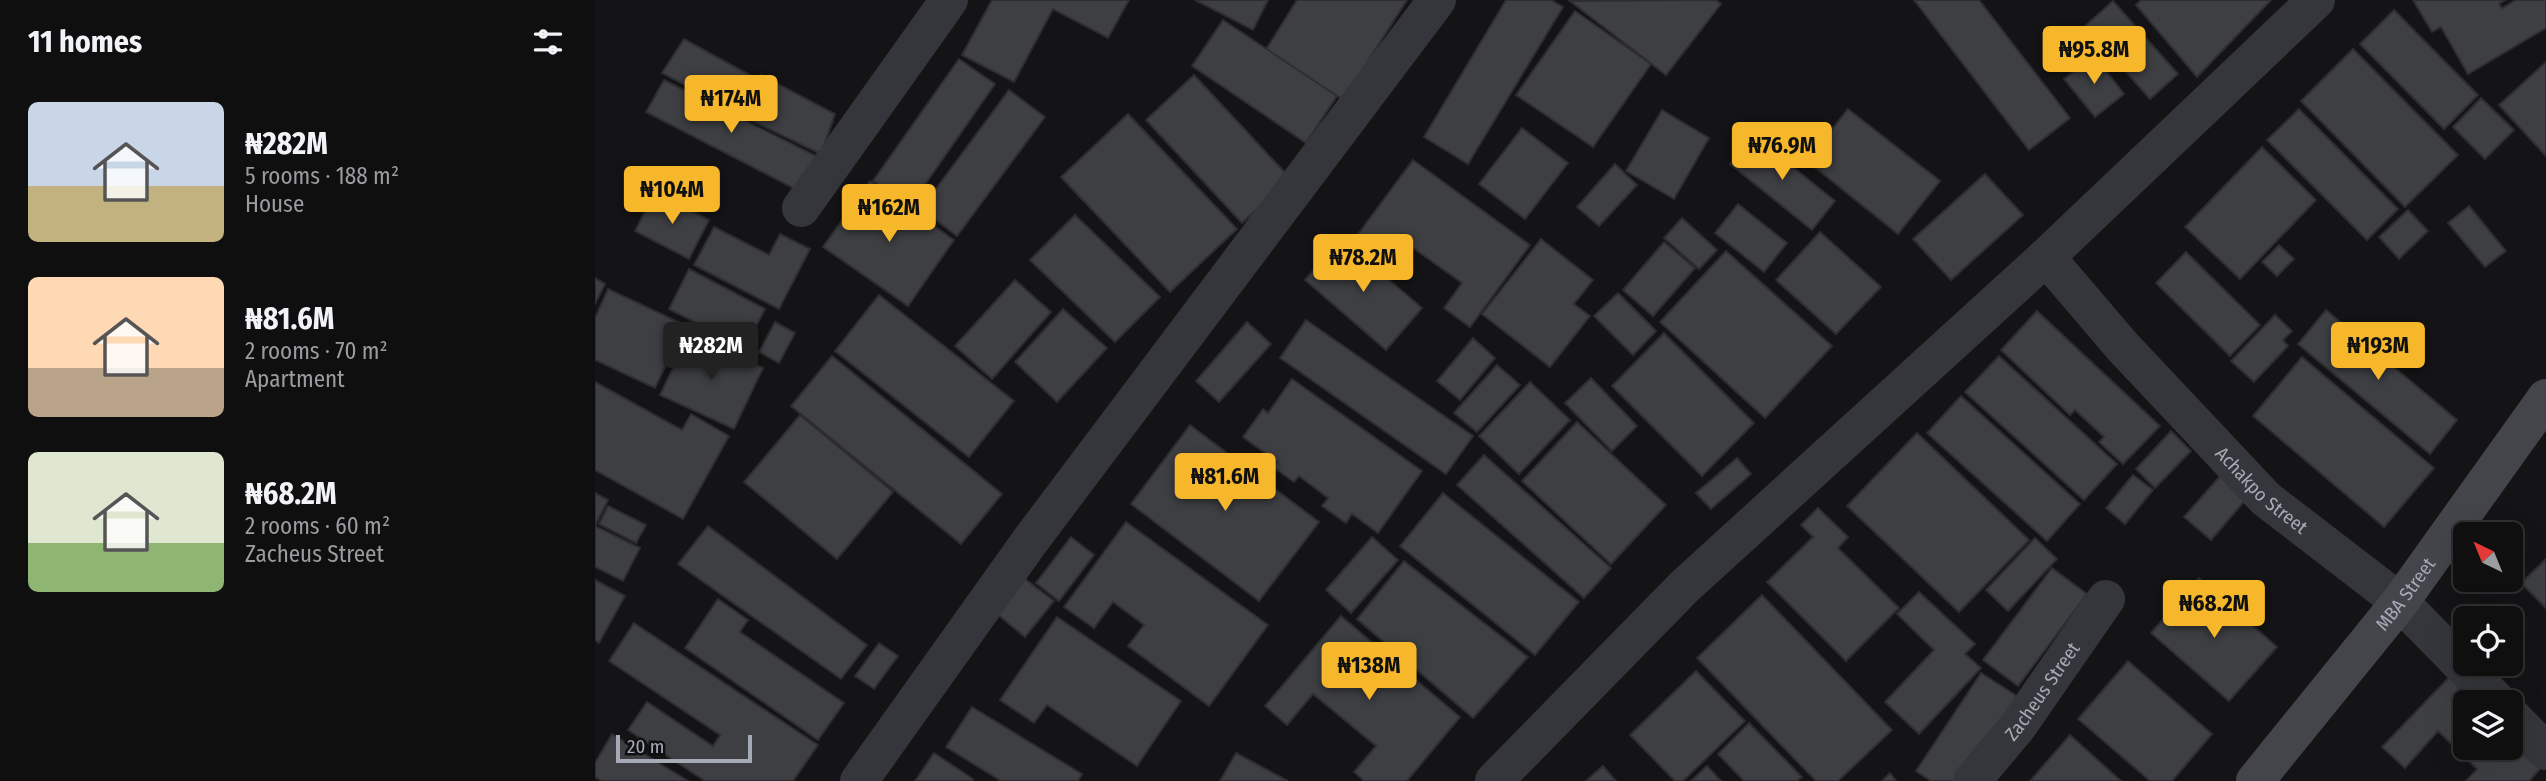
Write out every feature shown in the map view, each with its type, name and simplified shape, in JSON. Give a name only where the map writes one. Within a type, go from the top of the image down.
[{"type":"street","points":[[801,208],[949,0]]},
{"type":"street","points":[[859,781],[1030,541],[1437,0]]},
{"type":"street","points":[[1494,781],[1683,587],[2046,257],[2316,0]]},
{"type":"street","name":"Achakpo Street","points":[[2046,257],[2122,346],[2266,499],[2400,602],[2486,690]]},
{"type":"street","name":"MBA Street","points":[[2255,781],[2400,602],[2546,398]]},
{"type":"street","name":"Zacheus Street","points":[[1972,781],[2018,726],[2106,599]]},
{"type":"street","points":[[2523,728],[2546,751]]},
{"type":"building","points":[[992,0],[1129,0],[1108,38],[1053,9],[1014,82],[962,55]]},
{"type":"building","points":[[1195,0],[1268,0],[1253,30]]},
{"type":"building","points":[[1297,0],[1407,0],[1343,100],[1265,51]]},
{"type":"building","points":[[1506,0],[1551,0],[1563,7],[1468,164],[1424,137]]},
{"type":"building","points":[[1716,0],[1721,4],[1666,75],[1570,1]]},
{"type":"building","points":[[1914,0],[1979,0],[2070,118],[2029,150]]},
{"type":"building","points":[[2141,0],[2271,0],[2197,77],[2136,5]]},
{"type":"building","points":[[2413,0],[2505,0],[2499,4],[2502,8],[2516,0],[2546,0],[2546,28],[2468,74],[2441,27],[2432,32]]},
{"type":"building","points":[[2113,1],[2178,74],[2150,99],[2085,26]]},
{"type":"building","points":[[2394,10],[2478,95],[2444,129],[2360,44]]},
{"type":"building","points":[[1575,11],[1651,64],[1593,147],[1516,95]]},
{"type":"building","points":[[1223,20],[1337,96],[1306,143],[1192,66]]},
{"type":"building","points":[[684,39],[755,78],[736,112],[662,73]]},
{"type":"building","points":[[2353,49],[2458,155],[2405,207],[2301,101]]},
{"type":"building","points":[[2094,55],[2124,94],[2095,117],[2064,79]]},
{"type":"building","points":[[959,59],[995,84],[910,206],[873,181]]},
{"type":"building","points":[[2546,62],[2546,156],[2499,105]]},
{"type":"building","points":[[761,75],[835,114],[821,154],[742,116]]},
{"type":"building","points":[[1194,75],[1290,178],[1242,223],[1146,120]]},
{"type":"building","points":[[664,80],[816,156],[797,190],[646,112]]},
{"type":"building","points":[[1009,90],[1045,117],[957,236],[921,209]]},
{"type":"building","points":[[2481,98],[2514,130],[2485,159],[2453,127]]},
{"type":"building","points":[[1848,109],[1940,181],[1898,234],[1807,161]]},
{"type":"building","points":[[2299,109],[2398,209],[2367,240],[2267,140]]},
{"type":"building","points":[[1662,110],[1709,138],[1674,199],[1626,171]]},
{"type":"building","points":[[1128,114],[1237,229],[1170,292],[1061,177]]},
{"type":"building","points":[[1522,128],[1568,163],[1525,219],[1479,184]]},
{"type":"building","points":[[1753,135],[1835,201],[1812,230],[1730,164]]},
{"type":"building","points":[[2262,147],[2316,200],[2240,279],[2185,227]]},
{"type":"building","points":[[1413,160],[1530,245],[1470,327],[1444,308],[1462,283],[1395,235],[1377,260],[1353,241]]},
{"type":"building","points":[[1615,164],[1637,185],[1599,226],[1577,207]]},
{"type":"building","points":[[1985,174],[2023,215],[1951,280],[1913,239]]},
{"type":"building","points":[[870,181],[954,240],[908,306],[823,247]]},
{"type":"building","points":[[655,192],[709,220],[689,259],[635,231]]},
{"type":"building","points":[[1738,204],[1787,243],[1764,272],[1715,233]]},
{"type":"building","points":[[2469,206],[2506,251],[2485,267],[2448,223]]},
{"type":"building","points":[[2408,210],[2428,231],[2399,259],[2379,237]]},
{"type":"building","points":[[1075,215],[1160,297],[1115,342],[1030,260]]},
{"type":"building","points":[[1682,218],[1717,250],[1699,269],[1664,238]]},
{"type":"building","points":[[714,227],[769,255],[780,234],[810,249],[779,309],[694,265]]},
{"type":"building","points":[[1820,232],[1881,287],[1836,334],[1776,280]]},
{"type":"building","points":[[1341,238],[1422,308],[1386,350],[1305,280]]},
{"type":"building","points":[[1541,239],[1593,280],[1574,304],[1590,316],[1550,367],[1482,314]]},
{"type":"building","points":[[1664,242],[1695,268],[1653,316],[1623,290]]},
{"type":"building","points":[[2279,245],[2294,259],[2277,276],[2262,262]]},
{"type":"building","points":[[1726,251],[1832,346],[1765,418],[1660,322]]},
{"type":"building","points":[[2186,252],[2260,325],[2230,356],[2156,283]]},
{"type":"building","points":[[689,269],[765,309],[745,348],[669,309]]},
{"type":"building","points":[[595,278],[605,284],[595,304]]},
{"type":"building","points":[[1015,280],[1051,312],[992,379],[955,346]]},
{"type":"building","points":[[608,289],[685,325],[655,388],[595,360],[595,318]]},
{"type":"building","points":[[1618,293],[1656,331],[1633,355],[1594,316]]},
{"type":"building","points":[[879,295],[1014,401],[969,457],[835,351]]},
{"type":"building","points":[[1063,309],[1107,348],[1057,402],[1015,362]]},
{"type":"building","points":[[2326,310],[2457,420],[2430,454],[2298,344]]},
{"type":"building","points":[[2037,311],[2160,426],[2123,464],[2099,442],[2104,437],[2075,410],[2070,415],[2001,350]]},
{"type":"building","points":[[2275,315],[2292,331],[2283,340],[2288,346],[2254,382],[2231,361]]},
{"type":"building","points":[[1306,320],[1473,436],[1446,474],[1280,358]]},
{"type":"building","points":[[775,322],[795,333],[779,363],[759,352]]},
{"type":"building","points":[[1247,322],[1271,344],[1219,402],[1196,381]]},
{"type":"building","points":[[1664,333],[1754,423],[1702,476],[1612,386]]},
{"type":"building","points":[[689,334],[763,368],[734,429],[660,395]]},
{"type":"building","points":[[1473,338],[1495,358],[1460,400],[1437,381]]},
{"type":"building","points":[[832,356],[1002,494],[961,544],[791,406]]},
{"type":"building","points":[[1999,356],[2117,464],[2084,500],[1965,392]]},
{"type":"building","points":[[2302,357],[2434,468],[2384,527],[2253,416]]},
{"type":"building","points":[[1497,365],[1520,385],[1477,432],[1454,413]]},
{"type":"building","points":[[1591,378],[1637,426],[1612,451],[1565,403]]},
{"type":"building","points":[[1292,379],[1422,471],[1378,533],[1352,514],[1346,523],[1322,506],[1328,498],[1299,476],[1294,482],[1273,467],[1277,462],[1243,437],[1263,409],[1268,413]]},
{"type":"building","points":[[595,382],[682,430],[691,414],[729,436],[683,519],[595,470]]},
{"type":"building","points":[[1530,382],[1570,420],[1519,474],[1479,436]]},
{"type":"building","points":[[1961,396],[2080,504],[2047,541],[1927,433]]},
{"type":"building","points":[[800,415],[893,492],[837,559],[744,482]]},
{"type":"building","points":[[1577,422],[1666,505],[1611,564],[1522,481]]},
{"type":"building","points":[[1190,425],[1319,522],[1259,601],[1131,504]]},
{"type":"building","points":[[2171,431],[2191,451],[2155,488],[2136,469]]},
{"type":"building","points":[[1917,433],[2029,540],[1959,612],[1847,506]]},
{"type":"building","points":[[1484,455],[1611,568],[1584,598],[1457,485]]},
{"type":"building","points":[[1737,458],[1751,474],[1711,509],[1696,493]]},
{"type":"building","points":[[2222,474],[2248,497],[2211,540],[2184,517]]},
{"type":"building","points":[[2133,475],[2153,490],[2125,524],[2106,508]]},
{"type":"building","points":[[595,493],[608,500],[595,526]]},
{"type":"building","points":[[1443,493],[1579,602],[1535,655],[1400,546]]},
{"type":"building","points":[[608,506],[646,525],[636,543],[599,524]]},
{"type":"building","points":[[1818,508],[1848,537],[1838,548],[1899,608],[1846,661],[1767,582],[1813,537],[1801,525]]},
{"type":"building","points":[[1126,522],[1268,625],[1209,706],[1128,646],[1144,625],[1113,602],[1094,628],[1064,607]]},
{"type":"building","points":[[595,526],[640,548],[623,581],[595,567]]},
{"type":"building","points":[[708,526],[867,645],[841,679],[678,564]]},
{"type":"building","points":[[1071,537],[1094,555],[1059,601],[1036,583]]},
{"type":"building","points":[[1372,537],[1398,560],[1351,613],[1326,590]]},
{"type":"building","points":[[2035,538],[2057,559],[2008,611],[1986,590]]},
{"type":"building","points":[[2546,559],[2546,608],[2523,585],[2523,581]]},
{"type":"building","points":[[1404,561],[1528,657],[1473,718],[1357,619]]},
{"type":"building","points":[[2052,568],[2087,594],[2018,686],[1983,660]]},
{"type":"building","points":[[2199,578],[2277,647],[2229,701],[2151,633]]},
{"type":"building","points":[[1025,579],[1054,601],[1025,637],[997,614]]},
{"type":"building","points":[[595,580],[625,596],[599,643],[595,640]]},
{"type":"building","points":[[1919,592],[1975,644],[1965,654],[1981,668],[1919,734],[1885,702],[1934,650],[1897,614]]},
{"type":"building","points":[[1762,595],[1892,730],[1838,781],[1816,781],[1697,658]]},
{"type":"building","points":[[718,599],[748,620],[740,632],[844,703],[818,740],[685,648]]},
{"type":"building","points":[[1341,616],[1460,717],[1407,781],[1364,781],[1354,772],[1376,746],[1313,694],[1287,725],[1265,706]]},
{"type":"building","points":[[1057,617],[1181,701],[1137,766],[1047,705],[1034,723],[1000,700]]},
{"type":"building","points":[[634,623],[818,745],[793,781],[705,781],[628,730],[647,702],[713,746],[720,735],[609,661]]},
{"type":"building","points":[[879,643],[898,656],[874,689],[855,676]]},
{"type":"building","points":[[2128,661],[2212,734],[2172,781],[2150,781],[2078,719]]},
{"type":"building","points":[[1696,671],[1745,721],[1683,781],[1675,781],[1630,735]]},
{"type":"building","points":[[1981,673],[2017,696],[1962,781],[1931,781],[1916,771]]},
{"type":"building","points":[[2453,673],[2453,676],[2459,676],[2472,690],[2453,690],[2453,746],[2438,731],[2405,768],[2382,747]]},
{"type":"building","points":[[972,707],[1082,774],[1078,781],[1001,781],[946,747]]},
{"type":"building","points":[[1749,723],[1802,777],[1797,781],[1744,781],[1718,754]]},
{"type":"building","points":[[612,734],[688,781],[602,781],[595,777],[595,763]]},
{"type":"building","points":[[2070,735],[2121,781],[2030,781]]},
{"type":"building","points":[[2523,748],[2541,768],[2529,781],[2466,781],[2477,769],[2468,760],[2523,760]]},
{"type":"building","points":[[934,753],[973,779],[972,781],[915,781]]},
{"type":"building","points":[[1236,753],[1288,781],[1220,781]]},
{"type":"building","points":[[1603,766],[1616,781],[1586,781]]},
{"type":"building","points":[[1707,766],[1721,781],[1691,781]]},
{"type":"building","points":[[1890,773],[1896,781],[1882,781]]}]
